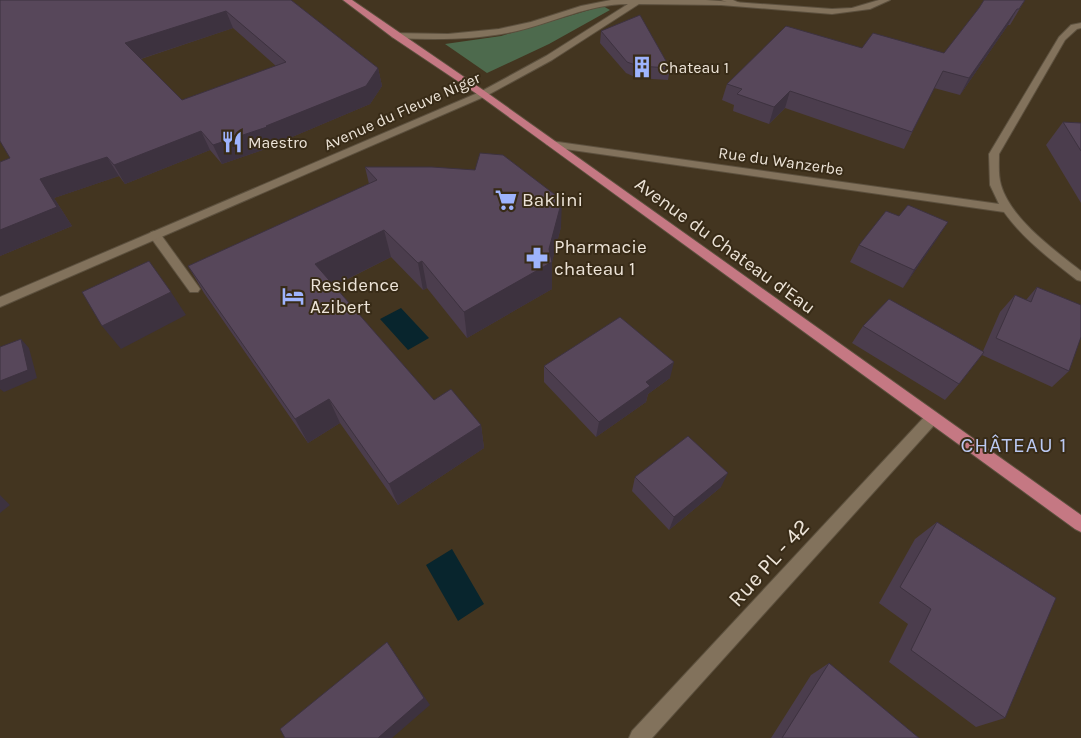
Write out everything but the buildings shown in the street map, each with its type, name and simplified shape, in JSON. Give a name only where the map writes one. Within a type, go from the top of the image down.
[{"type":"main road","name":"Avenue du Chateau d'Eau","points":[[347,0],[395,35],[484,94],[1081,524]]},
{"type":"street","points":[[725,0],[738,4]]},
{"type":"street","points":[[395,35],[450,38],[475,35],[533,24],[581,7],[613,2],[738,4],[804,11],[852,10],[874,6],[886,0]]},
{"type":"street","name":"Avenue du Fleuve Niger","points":[[0,302],[484,94],[549,58],[638,1]]},
{"type":"street","points":[[1081,25],[1074,27],[1062,39],[994,154],[997,190],[1007,209],[1052,255],[1081,276]]},
{"type":"street","name":"Rue du Wanzerbe","points":[[551,144],[1007,209]]},
{"type":"street","name":"Rue PL - 42","points":[[639,738],[932,418]]},
{"type":"lane","points":[[155,235],[194,288]]},
{"type":"green space","points":[[603,6],[610,10],[549,44],[487,73],[445,44],[501,36]]},
{"type":"water","points":[[401,308],[429,338],[408,350],[380,319]]},
{"type":"water","points":[[452,549],[484,604],[458,621],[426,565]]},
{"type":"place","name":"Chateau 1","points":[[642,67]]},
{"type":"place","name":"Maestro","points":[[232,142]]},
{"type":"place","name":"Baklini","points":[[506,200]]},
{"type":"place","name":"Pharmacie chateau 1","points":[[537,258]]},
{"type":"place","name":"Residence Azibert","points":[[293,296]]},
{"type":"district","name":"CHÂTEAU 1","points":[[1014,445]]}]
